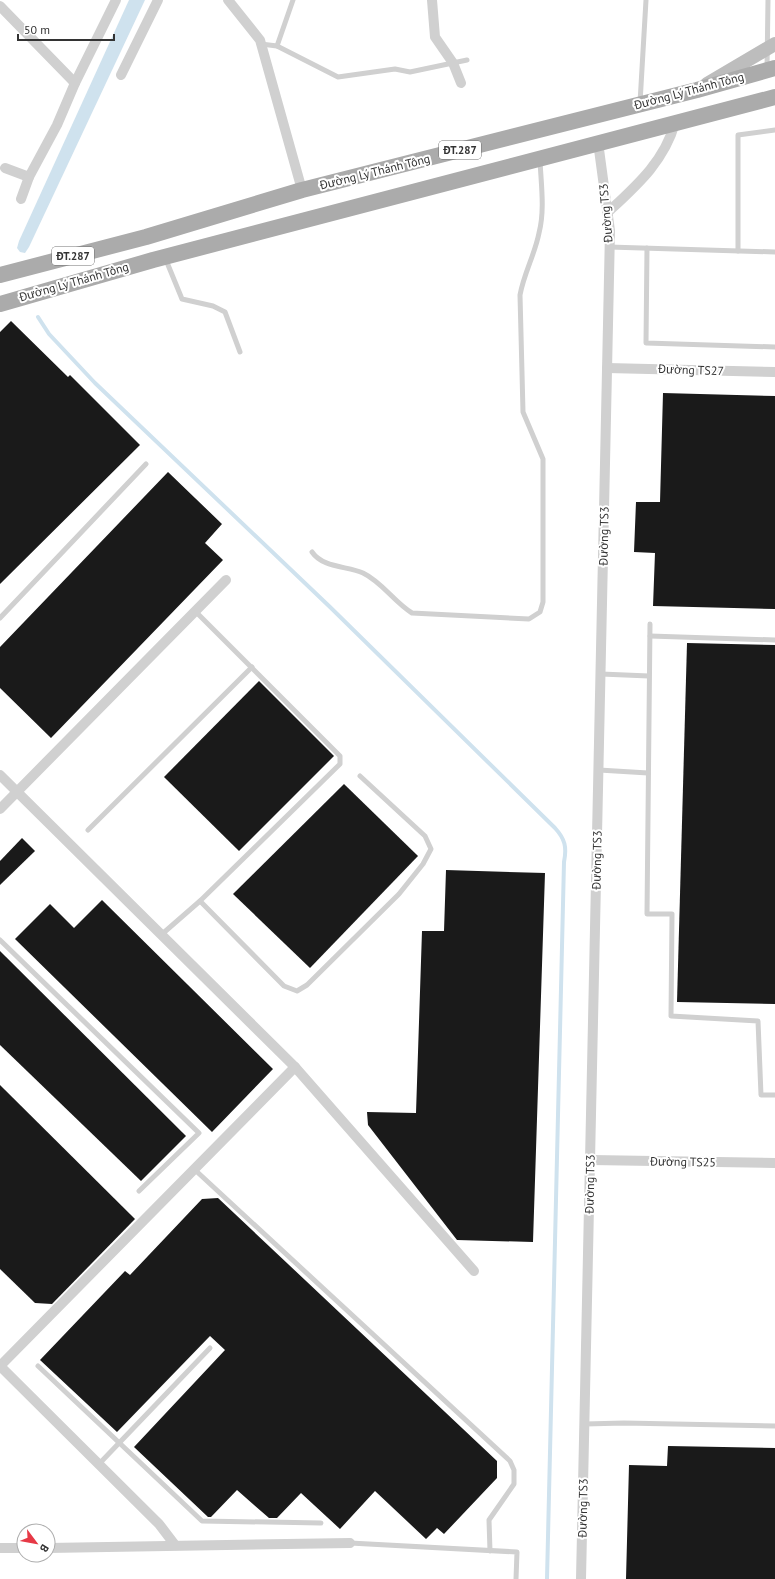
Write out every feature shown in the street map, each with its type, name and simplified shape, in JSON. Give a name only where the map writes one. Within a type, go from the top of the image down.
[{"type":"main road","points":[[697,90],[771,45]]},
{"type":"main road","name":"Đường Lý Thánh Tông","points":[[0,276],[146,237],[302,190],[697,90],[771,69]]},
{"type":"main road","name":"Đường Lý Thánh Tông","points":[[0,304],[159,258],[540,157],[775,97]]},
{"type":"main road","points":[[592,117],[598,142]]},
{"type":"main road","points":[[146,237],[159,258]]},
{"type":"street","points":[[21,199],[29,177],[57,125],[74,83],[116,0]]},
{"type":"street","points":[[121,75],[158,0]]},
{"type":"street","points":[[432,0],[435,37],[453,63],[461,83]]},
{"type":"street","points":[[230,1],[261,44],[302,190]]},
{"type":"street","points":[[0,6],[74,83]]},
{"type":"street","points":[[607,213],[660,159],[672,135],[675,123]]},
{"type":"street","name":"Đường TS3","points":[[581,1579],[609,247],[607,213],[598,142]]},
{"type":"street","points":[[2,166],[29,177]]},
{"type":"street","name":"Đường TS27","points":[[607,368],[775,372]]},
{"type":"street","points":[[0,809],[226,580]]},
{"type":"street","points":[[0,775],[295,1067],[474,1271]]},
{"type":"street","points":[[175,1546],[159,1524],[0,1366],[295,1067]]},
{"type":"street","name":"Đường TS25","points":[[591,1160],[775,1163]]},
{"type":"street","points":[[56,1548],[350,1543]]},
{"type":"street","points":[[0,1548],[16,1548]]},
{"type":"lane","points":[[277,46],[293,0]]},
{"type":"lane","points":[[640,104],[646,0]]},
{"type":"lane","points":[[768,0],[771,69]]},
{"type":"lane","points":[[261,44],[277,46],[338,77],[395,69],[410,72],[467,60]]},
{"type":"lane","points":[[738,250],[738,135],[775,130]]},
{"type":"lane","points":[[312,552],[316,558],[323,562],[363,573],[376,582],[400,606],[412,613],[529,619],[540,612],[543,602],[543,459],[523,412],[520,295],[523,276],[539,235],[542,218],[540,157]]},
{"type":"lane","points":[[609,247],[775,252]]},
{"type":"lane","points":[[647,248],[646,343],[775,346]]},
{"type":"lane","points":[[159,258],[180,298],[217,308],[225,312],[240,352]]},
{"type":"lane","points":[[0,618],[146,464]]},
{"type":"lane","points":[[161,935],[200,902],[340,764],[341,760],[340,756],[194,611]]},
{"type":"lane","points":[[650,624],[647,914],[672,914],[671,1016],[758,1021],[761,1095],[775,1095]]},
{"type":"lane","points":[[650,636],[775,640]]},
{"type":"lane","points":[[88,830],[252,667]]},
{"type":"lane","points":[[601,674],[649,676]]},
{"type":"lane","points":[[599,770],[648,773]]},
{"type":"lane","points":[[200,902],[284,986],[297,992],[307,986],[399,894],[423,864],[430,850],[425,836],[360,776]]},
{"type":"lane","points":[[0,940],[199,1133],[139,1191]]},
{"type":"lane","points":[[194,1169],[510,1461],[514,1470],[514,1484],[489,1520],[490,1551]]},
{"type":"lane","points":[[99,1464],[210,1348]]},
{"type":"lane","points":[[38,1366],[202,1521],[321,1523]]},
{"type":"lane","points":[[585,1424],[624,1423],[775,1426]]},
{"type":"lane","points":[[350,1543],[517,1552],[516,1579]]},
{"type":"water","points":[[129,0],[145,0],[29,247],[25,253],[20,252],[17,248],[19,241]]},
{"type":"building","points":[[11,321],[68,377],[70,375],[140,445],[0,584],[0,332]]},
{"type":"building","points":[[663,393],[775,396],[775,609],[653,606],[655,553],[634,552],[636,502],[660,502]]},
{"type":"building","points":[[168,472],[222,524],[205,543],[223,560],[51,738],[0,688],[0,647]]},
{"type":"building","points":[[687,643],[775,645],[775,1004],[677,1002]]},
{"type":"building","points":[[259,681],[334,756],[239,851],[164,777]]},
{"type":"building","points":[[344,784],[418,856],[310,968],[233,894]]},
{"type":"building","points":[[22,838],[35,851],[0,885],[0,861]]},
{"type":"building","points":[[446,870],[545,873],[533,1242],[457,1240],[368,1125],[367,1112],[416,1113],[422,931],[444,931]]},
{"type":"building","points":[[102,900],[273,1069],[212,1132],[15,939],[50,904],[74,928]]},
{"type":"building","points":[[0,951],[186,1136],[141,1181],[0,1045]]},
{"type":"building","points":[[0,1085],[135,1219],[52,1304],[35,1303],[0,1269]]},
{"type":"building","points":[[218,1198],[497,1461],[497,1478],[444,1534],[437,1528],[426,1539],[375,1491],[340,1529],[301,1493],[277,1518],[269,1518],[237,1490],[211,1517],[208,1517],[134,1447],[225,1350],[210,1336],[117,1432],[40,1360],[125,1271],[130,1275],[202,1199]]},
{"type":"building","points":[[668,1446],[775,1448],[775,1579],[626,1579],[629,1465],[667,1466]]},
{"type":"waterway","points":[[38,317],[49,334],[95,383],[330,607],[555,828],[563,840],[565,852],[547,1579]]}]
